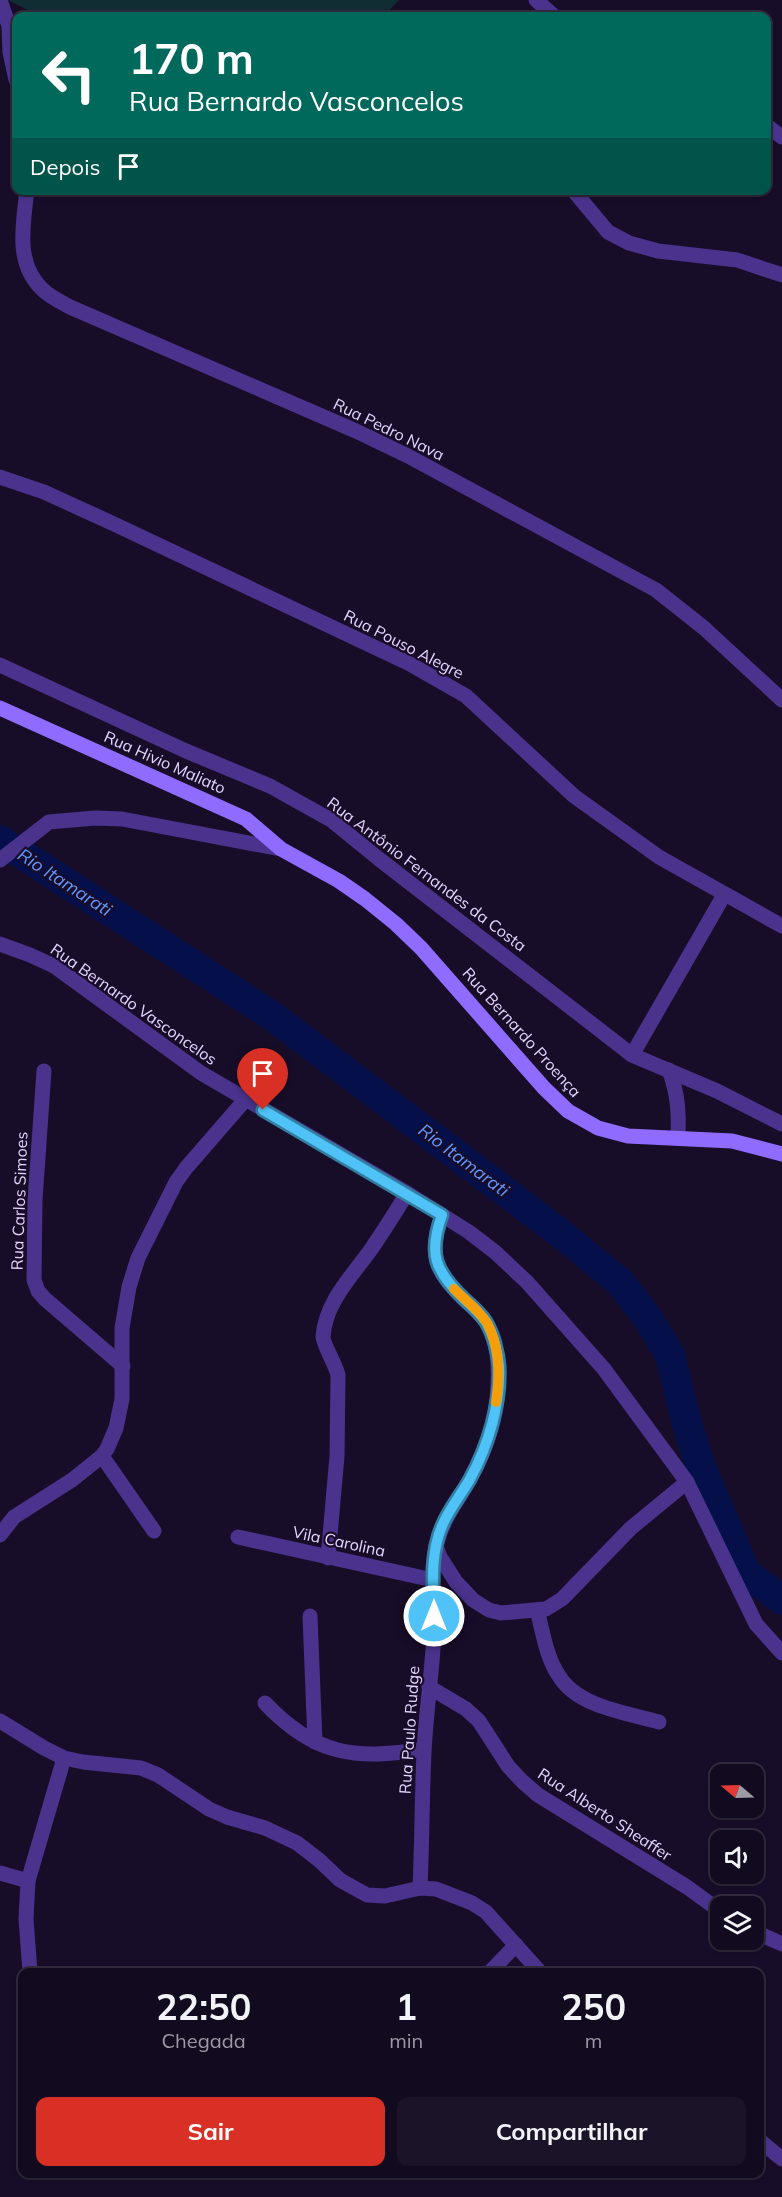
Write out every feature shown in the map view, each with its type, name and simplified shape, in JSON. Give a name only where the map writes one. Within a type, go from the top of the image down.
[{"type":"street","points":[[0,0],[7,14],[12,61]]},
{"type":"street","points":[[536,0],[550,12]]},
{"type":"street","name":"Rua Pedro Nava","points":[[27,195],[22,250],[29,273],[43,290],[70,307],[377,441],[656,590],[704,628],[782,700]]},
{"type":"street","points":[[577,195],[608,232],[629,243],[658,251],[737,260],[782,275]]},
{"type":"street","name":"Rua Pouso Alegre","points":[[0,477],[44,492],[114,524],[410,664],[466,696],[574,796],[659,857],[782,926]]},
{"type":"street","name":"Rua Antônio Fernandes da Costa","points":[[0,665],[186,751],[270,786],[331,820],[632,1055],[717,1091],[782,1124]]},
{"type":"street","name":"Rua Hivio Maliato","points":[[0,708],[246,819],[281,849],[306,862]]},
{"type":"street","points":[[0,860],[49,822],[95,818],[122,819],[281,849]]},
{"type":"street","name":"Rua Bernardo Proença","points":[[306,862],[357,893],[396,924],[466,998],[544,1088],[568,1111],[598,1128],[628,1136],[732,1141],[782,1154]]},
{"type":"street","points":[[632,1055],[724,895]]},
{"type":"street","name":"Rua Bernardo Vasconcelos","points":[[0,944],[54,966],[162,1046],[245,1100],[407,1193],[495,1252],[527,1282],[604,1369],[687,1482],[756,1624],[782,1653]]},
{"type":"street","points":[[669,1070],[676,1088],[678,1138]]},
{"type":"street","name":"Rua Carlos Simoes","points":[[44,1071],[35,1200],[34,1280],[38,1291],[45,1299],[123,1366]]},
{"type":"street","points":[[0,1535],[14,1517],[51,1495],[102,1456],[120,1414],[123,1366],[122,1328],[129,1287],[138,1257],[186,1168],[245,1100]]},
{"type":"street","points":[[328,1558],[337,1456],[338,1375],[335,1363],[323,1339],[326,1321],[336,1296],[373,1246],[407,1193]]},
{"type":"street","name":"Rua Paulo Rudge","points":[[420,1888],[424,1749],[434,1634],[433,1580],[436,1545],[442,1526],[469,1481],[489,1434],[498,1386],[499,1364],[495,1344],[486,1322],[449,1284],[438,1269],[434,1251],[442,1215]]},
{"type":"street","points":[[102,1456],[154,1531]]},
{"type":"street","points":[[436,1545],[440,1557],[456,1582],[472,1600],[501,1613],[537,1610],[555,1605],[631,1528],[687,1482]]},
{"type":"street","name":"Vila Carolina","points":[[238,1537],[433,1580]]},
{"type":"street","points":[[537,1610],[552,1663],[567,1686],[577,1694],[596,1703],[659,1722]]},
{"type":"street","points":[[310,1616],[315,1742]]},
{"type":"street","name":"Rua Alberto Sheaffer","points":[[429,1687],[466,1709],[479,1721],[508,1766],[538,1795],[687,1887],[710,1904]]},
{"type":"street","points":[[265,1703],[280,1719],[315,1742],[340,1751],[364,1755],[424,1749]]},
{"type":"street","points":[[0,1721],[64,1758],[141,1768],[158,1775],[209,1809],[227,1818],[265,1828],[297,1843],[340,1880],[367,1895],[385,1896],[420,1888],[436,1889],[472,1903],[486,1912],[536,1968]]},
{"type":"street","points":[[30,1968],[26,1919],[28,1881],[64,1758]]},
{"type":"street","points":[[0,1873],[28,1881]]},
{"type":"street","points":[[764,1936],[782,1944]]},
{"type":"street","points":[[494,1968],[516,1945]]},
{"type":"street","points":[[764,2144],[782,2159]]},
{"type":"green space","points":[[8,0],[399,0],[388,12],[31,12]]},
{"type":"waterway","name":"Rio Itamarati","points":[[0,840],[271,1015],[560,1233],[620,1282],[647,1317],[670,1355],[687,1424],[701,1467],[746,1573],[782,1600]]},
{"type":"slow traffic","points":[[454,1289],[486,1322],[495,1344],[499,1364],[496,1402]]},
{"type":"route","points":[[263,1110],[442,1215],[437,1229],[434,1251],[438,1269],[449,1284],[486,1322],[495,1344],[499,1364],[495,1409],[480,1458],[469,1481],[452,1506],[436,1545],[433,1580],[434,1616]]}]
